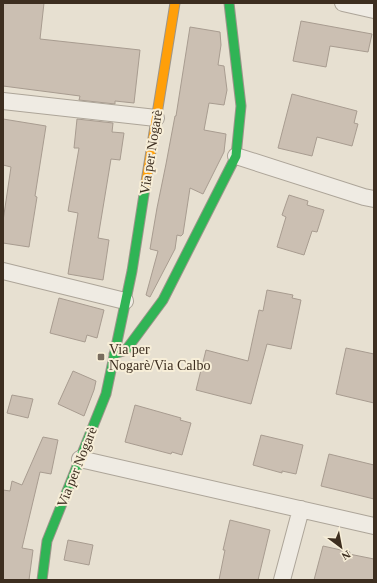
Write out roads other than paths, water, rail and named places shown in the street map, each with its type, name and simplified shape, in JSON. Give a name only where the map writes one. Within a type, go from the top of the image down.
[{"type":"street","name":"Via per Nogarè","points":[[42,580],[47,541],[106,394],[132,271],[174,3]]},
{"type":"street","points":[[114,354],[126,350],[163,300],[236,156],[241,106],[228,3]]},
{"type":"street","points":[[343,3],[374,10]]},
{"type":"street","points":[[3,101],[156,118]]},
{"type":"street","points":[[236,156],[364,197],[374,198]]},
{"type":"street","points":[[3,271],[125,301]]},
{"type":"street","points":[[80,459],[374,526]]},
{"type":"street","points":[[282,580],[301,510]]},
{"type":"place","name":"Via per Nogarè/Via Calbo","points":[[101,357]]}]
